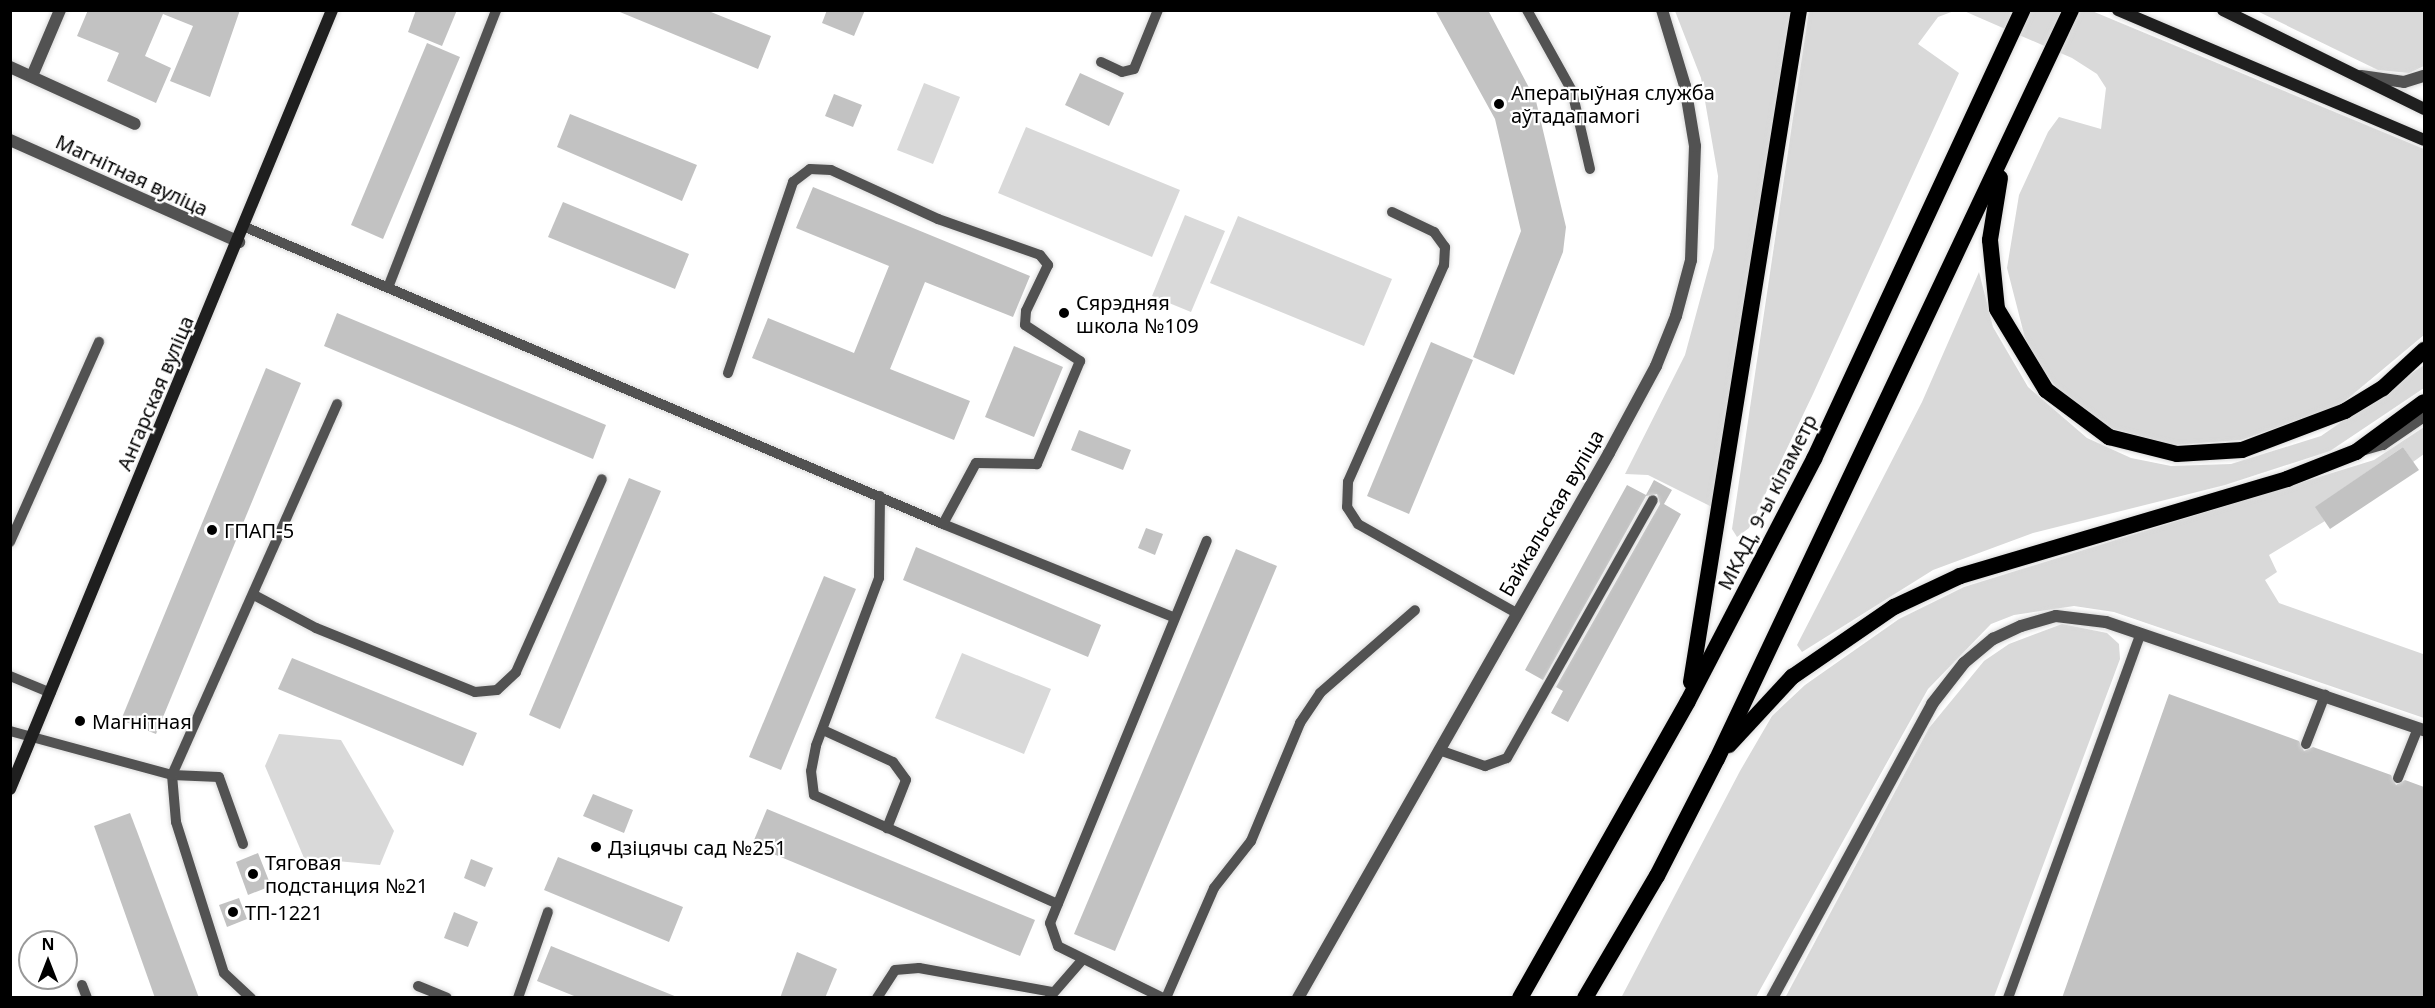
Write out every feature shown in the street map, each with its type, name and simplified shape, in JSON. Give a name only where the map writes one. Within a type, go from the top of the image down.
[{"type":"highway","points":[[1688,701],[1799,10]]},
{"type":"highway","name":"МКАД, 9-ы кіламетр","points":[[1520,998],[1688,701],[1814,459],[2022,10]]},
{"type":"highway","points":[[1585,998],[1717,759],[2071,10]]},
{"type":"highway","points":[[2006,148],[1990,240],[1997,309],[2046,390],[2109,437],[2177,454],[2242,450],[2345,411],[2383,388],[2424,351]]},
{"type":"highway","points":[[1717,759],[1792,677],[1894,607],[1960,576],[2287,479],[2356,452],[2424,402]]},
{"type":"main road","name":"Ангарская вуліца","points":[[10,789],[239,242],[332,10]]},
{"type":"main road","points":[[2118,10],[2424,140]]},
{"type":"main road","points":[[2223,10],[2346,73],[2424,109]]},
{"type":"street","points":[[32,76],[60,10]]},
{"type":"street","name":"Байкальская вуліца","points":[[1298,998],[1656,366],[1691,260],[1695,146],[1685,86],[1662,10]]},
{"type":"street","points":[[10,67],[135,124]]},
{"type":"street","points":[[2346,73],[2404,82],[2424,76]]},
{"type":"street","name":"Магнітная вуліца","points":[[10,140],[239,242]]},
{"type":"street","points":[[1772,998],[1905,751],[1964,663],[1993,639],[2047,618],[2076,616],[2141,633],[2421,729]]},
{"type":"lane","points":[[390,285],[496,10]]},
{"type":"lane","points":[[1101,62],[1122,72],[1134,69],[1158,10]]},
{"type":"lane","points":[[1527,10],[1572,91],[1590,169]]},
{"type":"lane","points":[[728,374],[793,182],[810,169],[831,170],[938,219],[1040,255],[1047,272],[1026,311],[1025,325],[1080,361],[1037,464],[976,463],[943,525]]},
{"type":"lane","points":[[1392,212],[1434,232],[1445,247],[1444,265],[1348,482],[1347,507],[1358,524],[1515,612]]},
{"type":"lane","points":[[245,227],[390,285],[943,525],[1173,617]]},
{"type":"lane","points":[[10,542],[99,342]]},
{"type":"lane","points":[[251,998],[236,994],[224,973],[176,822],[172,775],[337,404]]},
{"type":"lane","points":[[2356,452],[2382,445],[2424,417]]},
{"type":"lane","points":[[254,594],[316,628],[465,688],[496,690],[516,672],[602,479]]},
{"type":"lane","points":[[880,496],[879,578],[823,730],[811,771],[814,795],[1058,904]]},
{"type":"lane","points":[[1439,750],[1485,766],[1507,758],[1653,500]]},
{"type":"lane","points":[[1207,542],[1173,617],[1058,904],[1052,936],[1058,946],[1165,998],[1214,888],[1251,841],[1300,723],[1320,693],[1415,610]]},
{"type":"lane","points":[[2008,998],[2141,633]]},
{"type":"lane","points":[[10,676],[51,693]]},
{"type":"lane","points":[[2306,744],[2325,695]]},
{"type":"lane","points":[[2398,778],[2421,729]]},
{"type":"lane","points":[[823,730],[893,762],[906,780],[886,828]]},
{"type":"lane","points":[[10,731],[172,775],[219,777],[243,844]]},
{"type":"lane","points":[[518,998],[548,912]]},
{"type":"lane","points":[[877,998],[895,970],[919,968],[1051,995],[1083,959]]},
{"type":"lane","points":[[82,985],[87,998]]},
{"type":"lane","points":[[418,986],[447,998]]},
{"type":"shaded area","points":[[1809,10],[1954,11],[1938,17],[1918,44],[1959,73],[1813,394],[1749,528],[1737,537],[1732,529]]},
{"type":"shaded area","points":[[1675,11],[1791,11],[1714,508],[1648,475],[1625,474],[1685,355],[1714,248],[1718,176],[1701,78]]},
{"type":"shaded area","points":[[1964,11],[2092,11],[2424,149],[2424,335],[2340,405],[2241,440],[2174,445],[2110,428],[2057,388],[2042,369],[2025,338],[2007,268],[2019,195],[2048,132],[2059,117],[2101,129],[2106,88],[2097,74],[2072,58]]},
{"type":"shaded area","points":[[2257,11],[2424,11],[2424,66],[2409,73],[2378,70]]},
{"type":"shaded area","points":[[924,83],[960,97],[933,164],[897,150]]},
{"type":"shaded area","points":[[1026,127],[1180,190],[1152,257],[998,193]]},
{"type":"shaded area","points":[[1185,215],[1225,231],[1191,312],[1152,296]]},
{"type":"shaded area","points":[[1238,216],[1392,279],[1364,346],[1210,283]]},
{"type":"shaded area","points":[[1979,272],[1993,327],[2028,387],[2087,438],[2131,458],[2171,466],[2231,464],[2321,436],[2424,365],[2424,388],[2330,451],[2225,485],[2033,533],[1933,570],[1802,652],[1797,645],[1922,402]]},
{"type":"shaded area","points":[[2424,427],[2424,454],[2413,462],[2403,447],[2316,507],[2325,521],[2269,555],[2277,572],[2265,580],[2279,603],[2423,654],[2424,718],[2114,612],[2074,606],[2014,615],[1991,624],[1928,689],[1756,997],[1621,998],[1740,771],[1772,716],[1805,685],[1899,619],[1964,587],[2374,460]]},
{"type":"shaded area","points":[[2062,624],[2107,633],[2119,644],[2120,659],[1994,997],[1785,998],[1929,728],[1984,661],[2009,644]]},
{"type":"shaded area","points":[[962,653],[1051,689],[1024,754],[935,718]]},
{"type":"shaded area","points":[[279,734],[341,740],[394,831],[380,865],[304,858],[265,766]]},
{"type":"building","points":[[88,10],[240,10],[210,97],[170,81],[193,26],[163,14],[145,56],[171,68],[156,103],[107,81],[119,53],[77,36]]},
{"type":"building","points":[[416,10],[457,10],[442,46],[408,32]]},
{"type":"building","points":[[615,10],[706,10],[771,36],[758,69]]},
{"type":"building","points":[[827,10],[865,10],[854,36],[822,23]]},
{"type":"building","points":[[1435,10],[1488,10],[1536,101],[1566,227],[1563,252],[1514,375],[1473,357],[1521,231],[1495,119]]},
{"type":"building","points":[[427,43],[460,57],[383,239],[351,225]]},
{"type":"building","points":[[1080,73],[1124,93],[1109,126],[1065,105]]},
{"type":"building","points":[[834,94],[862,105],[853,127],[825,116]]},
{"type":"building","points":[[570,114],[697,165],[682,201],[557,147]]},
{"type":"building","points":[[813,187],[1030,276],[1013,317],[925,282],[890,369],[970,401],[954,440],[752,358],[768,318],[854,353],[889,266],[796,228]]},
{"type":"building","points":[[563,202],[689,254],[675,289],[548,237]]},
{"type":"building","points":[[337,313],[606,425],[593,459],[324,346]]},
{"type":"building","points":[[1431,342],[1473,360],[1409,514],[1367,496]]},
{"type":"building","points":[[1014,346],[1063,367],[1034,437],[985,417]]},
{"type":"building","points":[[266,368],[301,383],[156,734],[121,720]]},
{"type":"building","points":[[1079,430],[1131,450],[1123,470],[1071,450]]},
{"type":"building","points":[[2403,447],[2419,470],[2330,529],[2315,507]]},
{"type":"building","points":[[629,478],[661,491],[560,729],[529,715]]},
{"type":"building","points":[[1654,480],[1672,490],[1664,504],[1681,514],[1568,722],[1551,713],[1563,691],[1556,687],[1660,504],[1657,494],[1646,496],[1543,680],[1525,670],[1627,485],[1646,495]]},
{"type":"building","points":[[1146,528],[1163,534],[1155,555],[1138,548]]},
{"type":"building","points":[[916,547],[1101,625],[1088,657],[903,580]]},
{"type":"building","points":[[1236,549],[1277,566],[1115,951],[1074,934]]},
{"type":"building","points":[[824,576],[856,589],[781,770],[749,757]]},
{"type":"building","points":[[292,658],[477,733],[463,766],[278,689]]},
{"type":"building","points":[[2169,694],[2299,741],[2304,751],[2313,747],[2391,775],[2396,785],[2405,780],[2424,787],[2424,998],[2062,998]]},
{"type":"building","points":[[593,794],[633,810],[624,833],[583,816]]},
{"type":"building","points":[[767,809],[1035,920],[1020,956],[752,845]]},
{"type":"building","points":[[130,813],[199,998],[155,998],[94,826]]},
{"type":"building","name":"Тяговая подстанция №21","points":[[258,853],[271,886],[248,895],[236,862]]},
{"type":"building","points":[[558,857],[683,907],[669,942],[544,890]]},
{"type":"building","points":[[471,859],[493,868],[485,887],[464,878]]},
{"type":"building","name":"ТП-1221","points":[[239,898],[247,919],[227,927],[219,905]]},
{"type":"building","points":[[454,912],[478,922],[468,947],[444,938]]},
{"type":"building","points":[[551,946],[677,998],[579,998],[537,981]]},
{"type":"building","points":[[797,952],[837,969],[825,998],[780,998]]},
{"type":"place","name":"Аператыўная служба аўтадапамогі","points":[[1499,104]]},
{"type":"place","name":"Сярэдняя школа №109","points":[[1064,313]]},
{"type":"place","name":"ГПАП-5","points":[[212,530]]},
{"type":"place","name":"Магнітная","points":[[80,721]]},
{"type":"place","name":"Дзіцячы сад №251","points":[[596,847]]},
{"type":"place","name":"Тяговая подстанция №21","points":[[253,874]]},
{"type":"place","name":"ТП-1221","points":[[233,912]]}]
